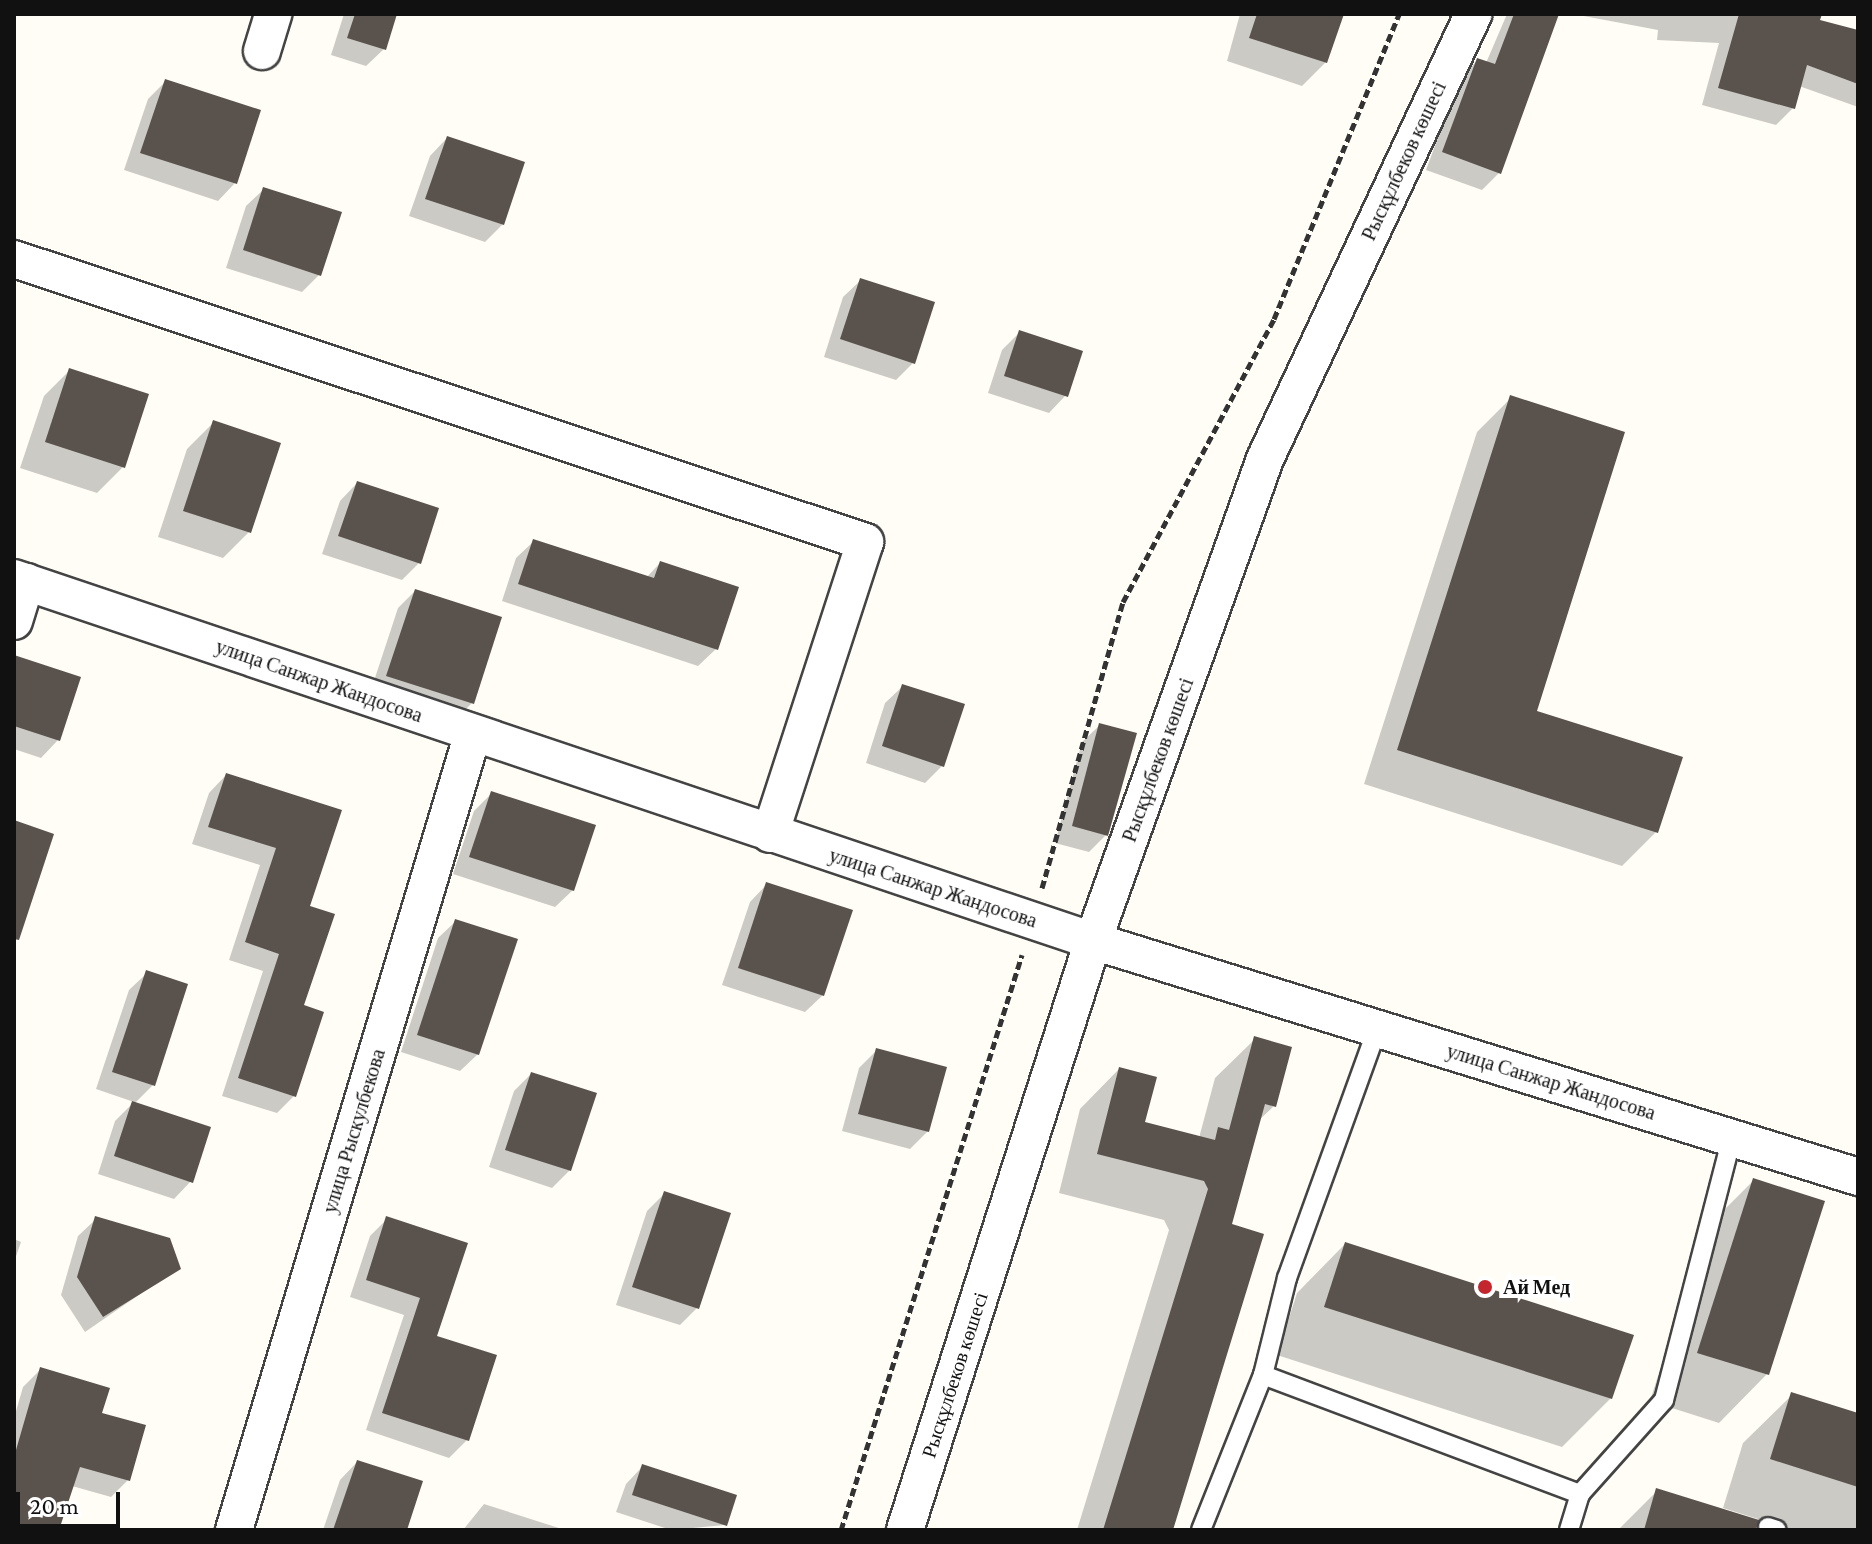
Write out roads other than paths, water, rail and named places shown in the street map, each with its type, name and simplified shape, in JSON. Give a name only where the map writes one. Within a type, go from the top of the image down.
[{"type":"street","points":[[262,51],[273,14]]},
{"type":"street","name":"Рысқұлбеков көшесі","points":[[905,1530],[1093,941],[1265,459],[1473,14]]},
{"type":"street","points":[[14,259],[865,542],[770,834]]},
{"type":"street","points":[[14,621],[20,580]]},
{"type":"street","name":"улица Санжар Жандосова","points":[[20,580],[1093,941],[1858,1177]]},
{"type":"street","name":"улица Рыскулбекова","points":[[234,1530],[473,733]]},
{"type":"lane","points":[[1201,1530],[1263,1375],[1287,1278],[1377,1029]]},
{"type":"lane","points":[[1569,1530],[1580,1494],[1664,1400],[1732,1138]]},
{"type":"lane","points":[[1263,1375],[1580,1494]]},
{"type":"place","name":"Ай Мед","points":[[1485,1287]]}]
